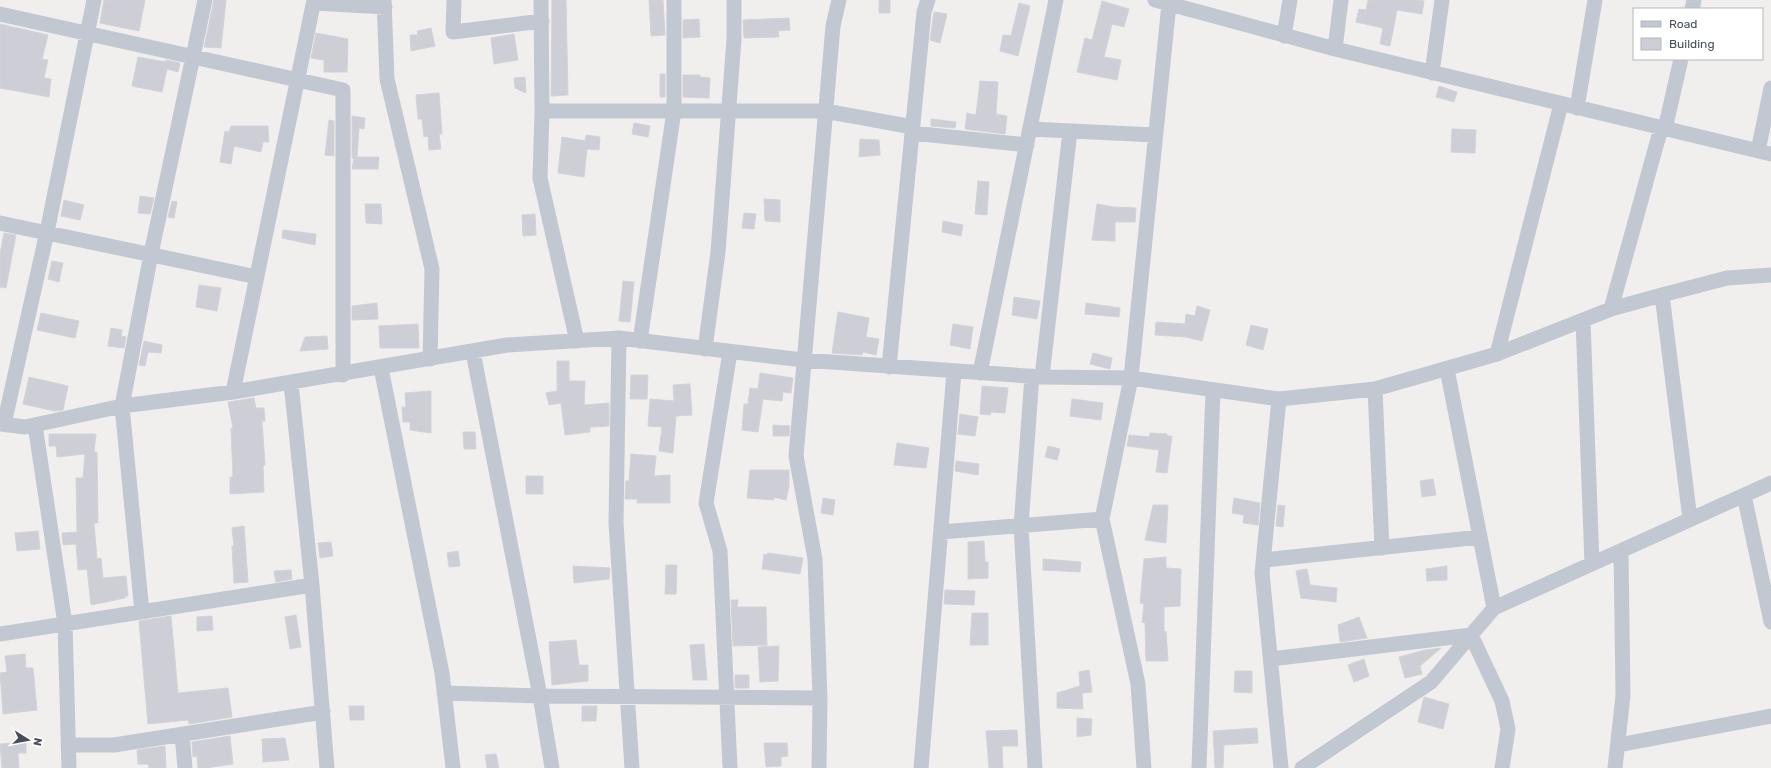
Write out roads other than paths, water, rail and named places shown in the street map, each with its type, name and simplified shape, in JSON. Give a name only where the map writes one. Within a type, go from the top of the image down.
[{"type":"street","points":[[94,0],[47,232],[2,424],[25,427],[122,406],[233,392],[343,375],[507,345],[619,338],[803,360],[889,367],[1037,377],[1131,378],[1279,399],[1376,388],[1497,354],[1611,309],[1727,278],[1771,271]]},
{"type":"street","points":[[142,612],[122,406],[151,254],[205,0]]},
{"type":"street","points":[[454,0],[453,32],[542,21]]},
{"type":"street","points":[[542,0],[542,111],[540,178],[578,341]]},
{"type":"street","points":[[640,341],[674,111],[674,0]]},
{"type":"street","points":[[705,349],[718,252],[734,39],[734,0]]},
{"type":"street","points":[[819,768],[820,698],[815,559],[796,456],[803,360],[833,26],[839,0]]},
{"type":"street","points":[[889,367],[924,12],[928,0]]},
{"type":"street","points":[[980,374],[1056,0]]},
{"type":"street","points":[[1284,36],[1290,0]]},
{"type":"street","points":[[1335,50],[1341,0]]},
{"type":"street","points":[[1432,73],[1442,0]]},
{"type":"street","points":[[1577,108],[1595,0]]},
{"type":"street","points":[[1144,768],[1138,684],[1102,519],[1131,378],[1155,136],[1159,1],[1198,6],[1284,36],[1335,50],[1765,153],[1771,88]]},
{"type":"street","points":[[233,392],[314,2],[384,3],[388,79],[432,269],[430,359]]},
{"type":"street","points":[[0,14],[343,90],[343,375]]},
{"type":"street","points":[[1611,309],[1663,128],[1681,60]]},
{"type":"street","points":[[1497,354],[1561,104]]},
{"type":"street","points":[[542,111],[825,111],[912,130],[1026,145]]},
{"type":"street","points":[[1030,129],[1155,136]]},
{"type":"street","points":[[1035,768],[1020,526],[1037,377],[1070,131]]},
{"type":"street","points":[[0,223],[257,277]]},
{"type":"street","points":[[1662,295],[1690,519]]},
{"type":"street","points":[[1583,320],[1592,564]]},
{"type":"street","points":[[619,338],[616,524],[632,768]]},
{"type":"street","points":[[473,352],[540,696],[552,768]]},
{"type":"street","points":[[730,352],[706,503],[720,551],[730,768]]},
{"type":"street","points":[[381,368],[442,673],[453,768]]},
{"type":"street","points":[[1446,369],[1494,608]]},
{"type":"street","points":[[921,768],[954,372]]},
{"type":"street","points":[[291,383],[312,585],[327,768]]},
{"type":"street","points":[[1376,388],[1382,548]]},
{"type":"street","points":[[1200,768],[1213,390]]},
{"type":"street","points":[[1279,399],[1262,573],[1282,768]]},
{"type":"street","points":[[35,425],[66,624],[69,768]]},
{"type":"street","points":[[1302,768],[1431,682],[1494,608],[1771,483]]},
{"type":"street","points":[[1744,495],[1771,622]]},
{"type":"street","points":[[941,532],[1102,519]]},
{"type":"street","points":[[1264,560],[1480,537]]},
{"type":"street","points":[[1615,768],[1623,696],[1621,551]]},
{"type":"street","points":[[0,634],[312,585]]},
{"type":"street","points":[[1271,659],[1472,634]]},
{"type":"street","points":[[1472,634],[1502,701],[1508,729],[1502,768]]},
{"type":"street","points":[[444,693],[540,696],[820,698]]},
{"type":"street","points":[[68,745],[114,745],[322,712]]},
{"type":"street","points":[[1618,746],[1771,716]]},
{"type":"street","points":[[182,734],[185,768]]}]
